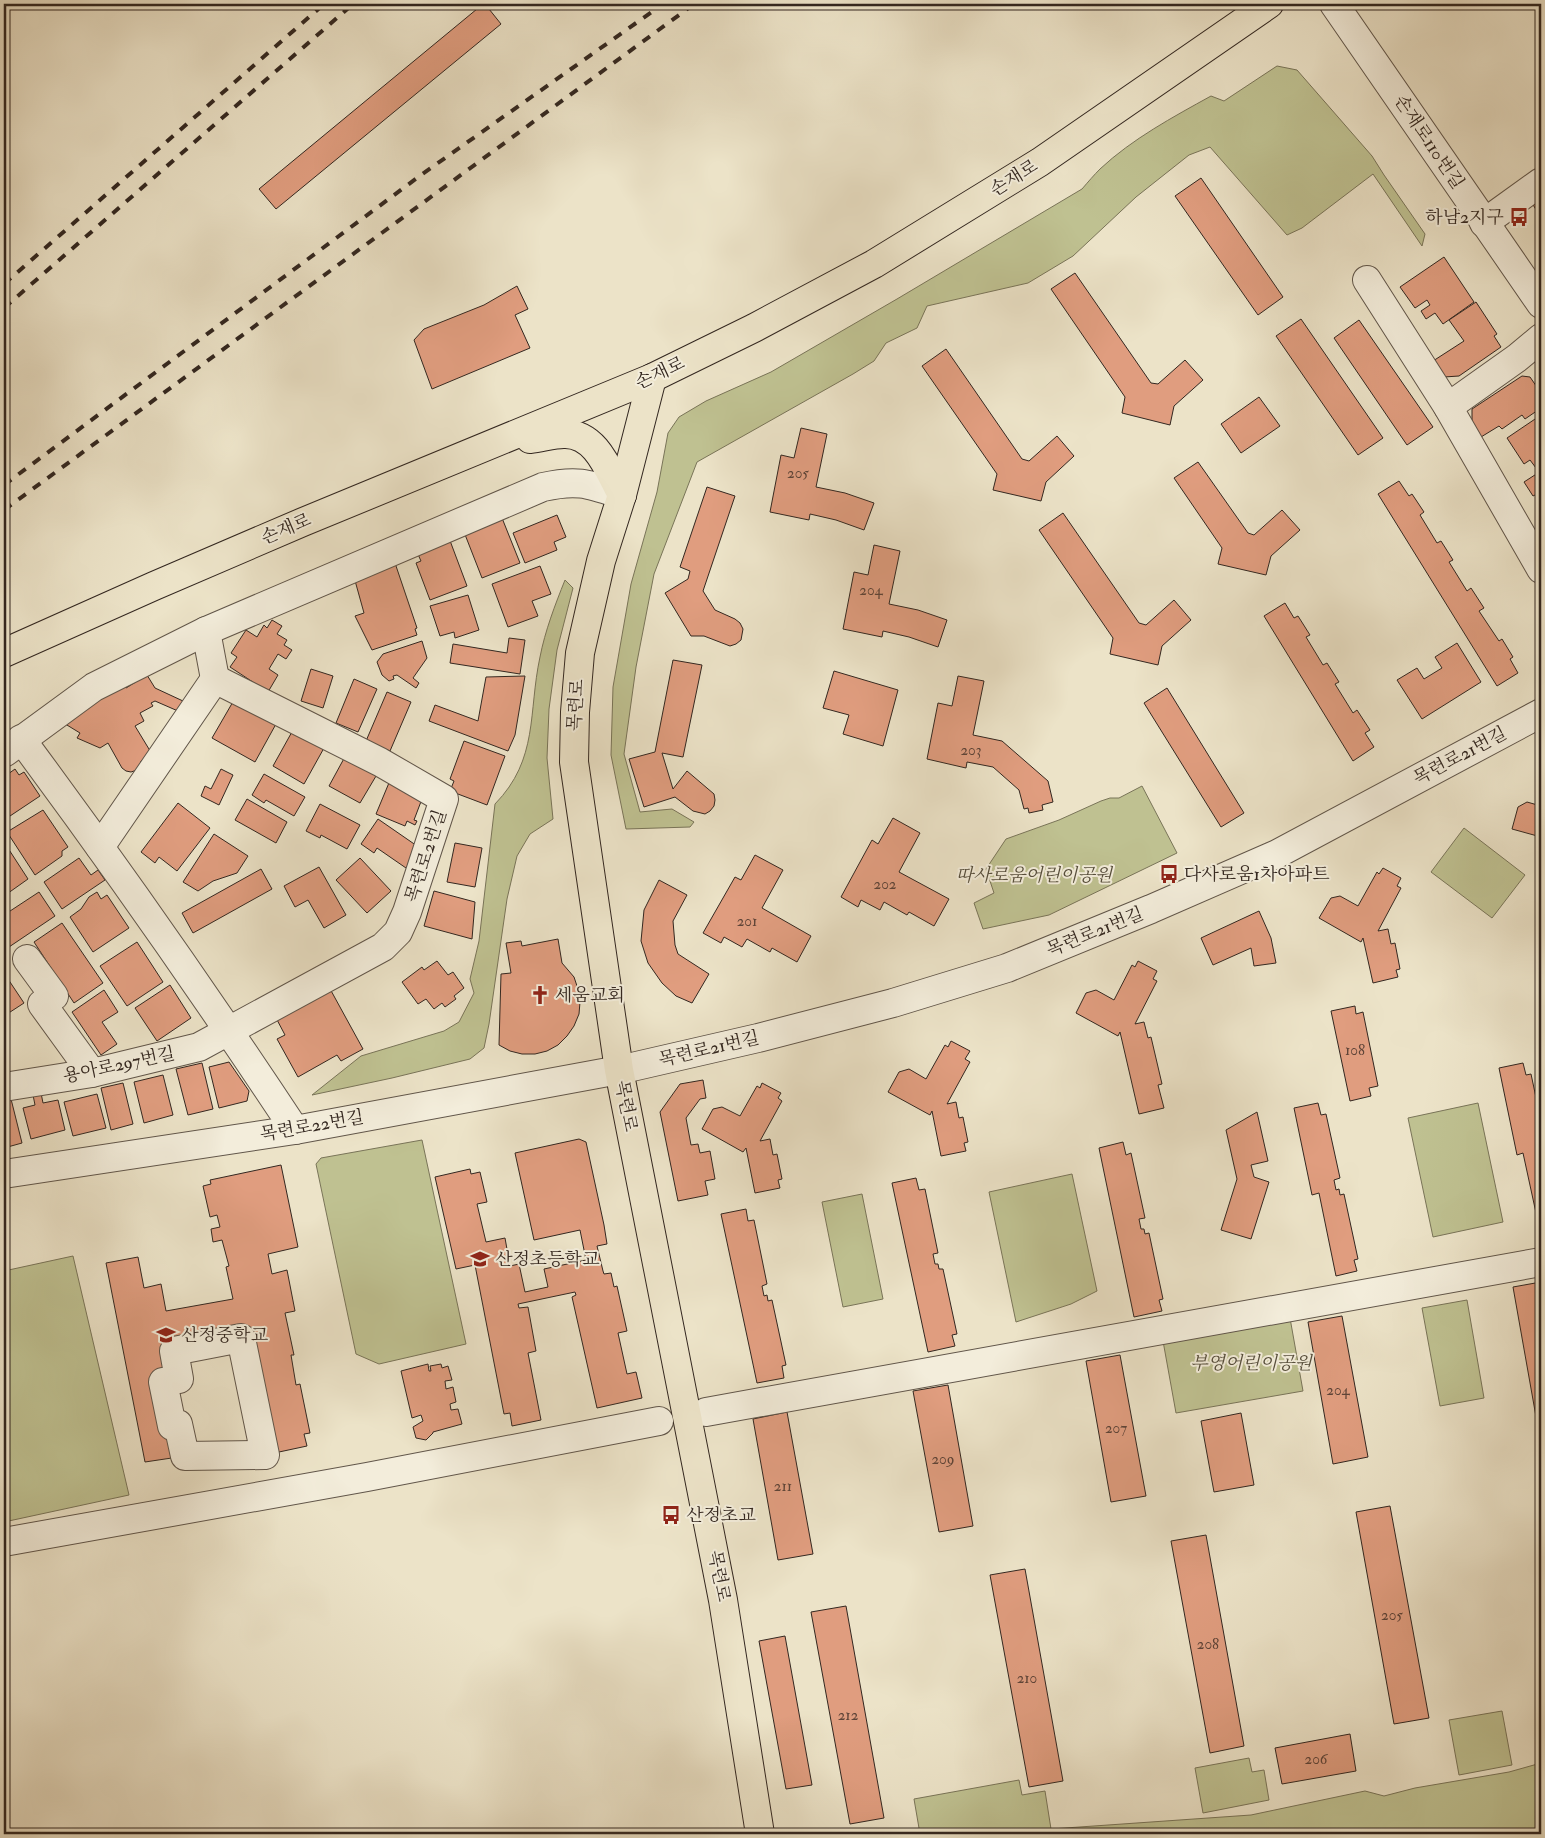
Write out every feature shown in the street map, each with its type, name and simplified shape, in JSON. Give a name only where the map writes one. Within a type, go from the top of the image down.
[{"type":"main road","name":"손재로","points":[[4,653],[154,586],[652,378],[754,328],[874,264],[1040,162],[1269,4]]},
{"type":"main road","name":"목련로","points":[[652,378],[622,495],[601,560],[580,653],[575,712],[574,762],[618,1070],[724,1600],[760,1834]]},
{"type":"main road","points":[[486,446],[566,434],[584,438],[598,450],[622,495]]},
{"type":"street","name":"손재로110번길","points":[[1334,4],[1541,304]]},
{"type":"street","points":[[1484,223],[1541,182]]},
{"type":"street","points":[[1367,280],[1448,406],[1541,569]]},
{"type":"street","points":[[1448,406],[1517,358],[1541,338]]},
{"type":"street","points":[[295,1130],[229,1031],[100,847],[12,746],[94,687],[206,631],[542,487],[564,482],[585,483],[622,495]]},
{"type":"street","points":[[100,847],[215,679],[206,631]]},
{"type":"street","name":"목련로2번길","points":[[215,679],[380,762],[444,799],[407,912],[398,932],[383,947],[229,1031]]},
{"type":"street","name":"목련로21번길","points":[[618,1070],[834,1019],[1007,968],[1152,909],[1277,854],[1541,712]]},
{"type":"street","points":[[27,959],[54,996],[42,1004],[92,1073]]},
{"type":"street","name":"용아로297번길","points":[[4,1087],[92,1073],[200,1048],[229,1031]]},
{"type":"street","name":"목련로22번길","points":[[4,1174],[295,1130],[618,1070]]},
{"type":"street","points":[[706,1412],[1541,1262]]},
{"type":"street","points":[[241,1338],[264,1455],[184,1456],[178,1424],[172,1426],[163,1382],[179,1379],[174,1351],[241,1338]]},
{"type":"street","points":[[4,1542],[659,1421]]},
{"type":"green space","points":[[1277,66],[1297,70],[1372,156],[1425,234],[1422,246],[1373,174],[1302,228],[1287,235],[1210,147],[1189,155],[1136,197],[1073,256],[1028,283],[927,306],[917,328],[886,343],[874,361],[697,462],[654,574],[636,667],[624,754],[640,812],[672,809],[694,822],[690,827],[626,829],[611,755],[613,687],[631,584],[657,492],[668,433],[679,417],[706,401],[771,372],[897,299],[1082,189],[1112,158],[1153,129],[1211,96],[1224,101]]},
{"type":"green space","points":[[565,580],[573,588],[557,650],[549,709],[547,758],[553,819],[530,834],[517,856],[507,899],[484,1048],[470,1059],[312,1095],[361,1056],[444,1031],[459,1022],[474,993],[470,979],[479,941],[495,804],[509,787],[519,770],[525,752],[530,734],[536,677],[542,647]]},
{"type":"green space","name":"따사로움어린이공원","points":[[1142,786],[1177,853],[1049,915],[983,929],[974,903],[994,893],[986,869],[1006,839],[1059,820],[1101,801],[1119,798]]},
{"type":"green space","points":[[1464,828],[1525,875],[1492,918],[1431,872]]},
{"type":"green space","points":[[1478,1103],[1503,1222],[1433,1237],[1408,1118]]},
{"type":"green space","points":[[422,1140],[466,1344],[379,1364],[356,1354],[316,1164],[321,1158]]},
{"type":"green space","points":[[1072,1174],[1097,1291],[1071,1304],[1016,1322],[989,1192]]},
{"type":"green space","points":[[862,1194],[883,1299],[843,1307],[822,1202]]},
{"type":"green space","points":[[73,1256],[129,1495],[4,1522],[4,1271]]},
{"type":"green space","points":[[1467,1300],[1484,1398],[1440,1406],[1422,1308]]},
{"type":"green space","name":"부영어린이공원","points":[[1290,1318],[1303,1391],[1176,1413],[1163,1341]]},
{"type":"green space","points":[[1502,1711],[1512,1765],[1459,1775],[1449,1720]]},
{"type":"green space","points":[[1249,1758],[1252,1772],[1264,1770],[1269,1800],[1203,1813],[1195,1768]]},
{"type":"green space","points":[[1541,1763],[1541,1834],[920,1834],[914,1799],[1019,1780],[1022,1795],[1045,1791],[1051,1829],[1251,1815],[1365,1791],[1384,1796],[1415,1788],[1509,1772]]},
{"type":"building","points":[[483,4],[501,24],[276,209],[259,189]]},
{"type":"building","points":[[1201,178],[1283,297],[1258,315],[1175,196]]},
{"type":"building","points":[[1541,197],[1541,218],[1532,203]]},
{"type":"building","points":[[1444,257],[1474,302],[1443,324],[1435,313],[1426,319],[1421,311],[1430,305],[1427,300],[1415,308],[1400,287]]},
{"type":"building","points":[[1075,273],[1151,383],[1158,384],[1185,360],[1203,380],[1174,406],[1170,425],[1122,413],[1125,397],[1051,289]]},
{"type":"building","points":[[517,286],[528,309],[515,315],[530,348],[432,389],[414,340],[424,329],[484,305]]},
{"type":"building","points":[[1476,302],[1497,334],[1494,336],[1501,347],[1459,376],[1444,377],[1433,361],[1464,341],[1449,320]]},
{"type":"building","points":[[1301,319],[1383,438],[1358,455],[1276,336]]},
{"type":"building","points":[[1359,320],[1433,427],[1407,445],[1334,338]]},
{"type":"building","points":[[946,349],[1022,459],[1029,461],[1057,436],[1074,456],[1046,482],[1041,501],[993,490],[997,474],[922,366]]},
{"type":"building","points":[[1522,376],[1530,377],[1541,393],[1541,408],[1525,419],[1522,415],[1502,429],[1499,426],[1481,437],[1472,424],[1472,409]]},
{"type":"building","points":[[1259,397],[1280,426],[1241,453],[1221,424]]},
{"type":"building","points":[[1541,415],[1541,464],[1536,468],[1530,460],[1524,464],[1507,438]]},
{"type":"building","points":[[801,428],[827,434],[816,487],[845,493],[874,503],[864,530],[836,520],[810,514],[809,520],[770,512],[781,455],[794,458]]},
{"type":"building","points":[[1198,462],[1248,533],[1254,535],[1282,510],[1300,530],[1271,556],[1266,575],[1218,564],[1222,548],[1174,478]]},
{"type":"building","points":[[1541,471],[1541,500],[1537,494],[1533,496],[1524,482]]},
{"type":"building","points":[[1399,481],[1409,496],[1412,494],[1424,512],[1420,515],[1437,543],[1441,541],[1453,560],[1449,562],[1467,591],[1471,588],[1484,608],[1479,611],[1499,641],[1502,639],[1513,657],[1510,659],[1518,673],[1497,686],[1378,494]]},
{"type":"building","points":[[707,487],[735,496],[703,591],[715,610],[735,619],[743,629],[741,640],[730,646],[704,636],[691,636],[665,593],[688,579],[690,571],[680,567]]},
{"type":"building","points":[[1063,513],[1139,623],[1146,625],[1174,600],[1191,620],[1162,646],[1158,665],[1110,654],[1113,638],[1039,530]]},
{"type":"building","points":[[557,515],[566,537],[554,542],[557,550],[525,563],[513,533]]},
{"type":"building","points":[[502,518],[520,563],[482,578],[464,532]]},
{"type":"building","points":[[449,538],[467,586],[430,600],[416,563],[421,561],[416,550]]},
{"type":"building","points":[[874,545],[900,551],[889,604],[918,610],[947,620],[938,647],[909,637],[883,631],[882,637],[843,629],[854,572],[868,575]]},
{"type":"building","points":[[395,563],[417,628],[415,629],[417,635],[372,650],[355,616],[364,613],[354,577]]},
{"type":"building","points":[[540,566],[551,594],[532,601],[538,616],[508,627],[492,584]]},
{"type":"building","points":[[468,595],[479,630],[455,638],[454,632],[440,636],[430,606]]},
{"type":"building","points":[[1285,603],[1294,618],[1298,616],[1310,635],[1306,637],[1323,665],[1327,663],[1339,682],[1335,684],[1353,713],[1357,710],[1370,730],[1365,733],[1374,747],[1353,761],[1264,616]]},
{"type":"building","points":[[272,620],[282,626],[277,634],[287,640],[284,645],[292,650],[286,659],[278,654],[269,669],[278,675],[268,692],[230,667],[237,657],[231,653],[246,630],[257,637],[264,625],[267,628]]},
{"type":"building","points":[[509,638],[525,640],[520,674],[450,663],[453,644],[507,653]]},
{"type":"building","points":[[422,641],[427,658],[413,678],[419,683],[416,688],[397,675],[393,676],[394,679],[389,681],[382,675],[377,662],[383,654]]},
{"type":"building","points":[[1457,643],[1481,682],[1422,719],[1397,680],[1417,668],[1424,679],[1442,668],[1435,657]]},
{"type":"building","points":[[673,660],[702,665],[683,757],[662,753],[673,789],[687,771],[714,794],[714,806],[705,814],[693,811],[675,797],[644,807],[629,759],[655,752]]},
{"type":"building","points":[[311,669],[333,676],[323,708],[301,701]]},
{"type":"building","points":[[834,671],[898,690],[883,746],[843,734],[849,715],[823,708]]},
{"type":"building","points":[[147,675],[155,688],[183,701],[178,711],[155,701],[151,703],[153,706],[140,713],[144,721],[135,726],[152,754],[141,761],[137,770],[131,772],[122,768],[108,743],[100,748],[77,738],[80,733],[62,722],[124,685],[126,688]]},
{"type":"building","points":[[525,676],[515,735],[508,751],[429,721],[435,705],[478,721],[486,677]]},
{"type":"building","points":[[958,676],[984,681],[973,735],[1002,741],[1048,781],[1053,802],[1042,805],[1043,810],[1029,813],[1028,808],[1024,809],[1019,790],[993,767],[967,762],[966,768],[927,759],[938,703],[952,706]]},
{"type":"building","points":[[354,679],[377,689],[358,732],[336,723]]},
{"type":"building","points":[[1167,688],[1244,813],[1221,827],[1144,703]]},
{"type":"building","points":[[387,692],[411,702],[390,751],[366,741]]},
{"type":"building","points":[[234,700],[276,724],[255,762],[212,738]]},
{"type":"building","points":[[293,730],[324,748],[304,784],[273,766]]},
{"type":"building","points":[[464,741],[505,756],[487,805],[450,791],[454,781],[450,779]]},
{"type":"building","points":[[347,753],[379,771],[360,803],[329,786]]},
{"type":"building","points":[[15,769],[19,775],[24,772],[40,796],[4,820],[4,777]]},
{"type":"building","points":[[221,769],[233,775],[219,805],[201,796],[205,786],[211,789]]},
{"type":"building","points":[[264,774],[305,797],[294,816],[266,800],[264,803],[252,795]]},
{"type":"building","points":[[391,778],[425,791],[414,820],[417,821],[415,825],[407,821],[405,826],[376,814]]},
{"type":"building","points":[[247,799],[287,822],[276,843],[235,820]]},
{"type":"building","points":[[1527,802],[1541,806],[1541,837],[1512,829],[1518,807]]},
{"type":"building","points":[[178,803],[210,828],[177,871],[159,857],[155,863],[141,852]]},
{"type":"building","points":[[320,804],[360,825],[347,849],[321,835],[320,838],[306,831]]},
{"type":"building","points":[[43,810],[68,847],[62,851],[62,856],[35,875],[7,832]]},
{"type":"building","points":[[893,818],[920,833],[899,872],[949,899],[934,926],[909,912],[907,915],[884,902],[880,910],[861,900],[858,907],[841,897],[872,840],[878,844]]},
{"type":"building","points":[[378,819],[420,848],[406,868],[377,848],[374,853],[361,844]]},
{"type":"building","points":[[214,834],[248,856],[237,873],[213,881],[198,891],[183,882]]},
{"type":"building","points":[[4,842],[28,879],[4,896]]},
{"type":"building","points":[[455,843],[482,848],[475,887],[447,882]]},
{"type":"building","points":[[755,855],[783,870],[762,908],[811,936],[797,962],[772,948],[770,952],[747,939],[742,947],[724,937],[721,943],[703,933],[735,877],[741,880]]},
{"type":"building","points":[[79,858],[91,875],[98,870],[105,880],[62,909],[44,882]]},
{"type":"building","points":[[360,858],[391,891],[367,913],[336,880]]},
{"type":"building","points":[[319,867],[346,915],[324,928],[308,900],[295,907],[284,886]]},
{"type":"building","points":[[1383,868],[1401,878],[1397,886],[1401,888],[1378,931],[1388,929],[1391,944],[1395,943],[1400,969],[1396,970],[1398,977],[1373,983],[1363,938],[1361,942],[1319,918],[1331,898],[1340,896],[1358,906],[1377,872],[1379,874]]},
{"type":"building","points":[[261,869],[272,889],[193,933],[182,913]]},
{"type":"building","points":[[659,880],[687,895],[673,921],[675,945],[678,954],[709,974],[692,1003],[676,996],[662,983],[648,963],[641,941],[644,910]]},
{"type":"building","points":[[434,891],[475,902],[472,939],[424,926]]},
{"type":"building","points":[[39,892],[55,916],[9,947],[4,938],[4,915]]},
{"type":"building","points":[[97,892],[101,899],[107,895],[129,928],[93,952],[70,917],[81,909],[89,897]]},
{"type":"building","points":[[1259,911],[1271,938],[1276,963],[1254,966],[1251,948],[1213,965],[1201,938]]},
{"type":"building","points":[[62,923],[103,983],[74,1003],[34,942]]},
{"type":"building","name":"세움교회","points":[[558,939],[562,963],[574,977],[578,989],[579,1014],[574,1026],[558,1045],[547,1051],[535,1054],[522,1054],[510,1051],[499,1045],[501,974],[511,973],[506,943],[521,941],[522,946]]},
{"type":"building","points":[[137,942],[163,982],[127,1006],[100,966]]},
{"type":"building","points":[[437,961],[448,975],[453,972],[464,988],[454,996],[456,999],[445,1007],[442,1003],[434,1009],[426,999],[418,1004],[402,982],[422,967],[424,970]]},
{"type":"building","points":[[1138,961],[1157,971],[1153,979],[1157,981],[1135,1024],[1144,1022],[1148,1038],[1151,1037],[1162,1084],[1158,1085],[1164,1108],[1139,1114],[1120,1032],[1118,1036],[1076,1013],[1086,993],[1096,990],[1114,1000],[1132,965],[1135,967]]},
{"type":"building","points":[[4,973],[24,1003],[4,1016]]},
{"type":"building","points":[[170,985],[191,1018],[157,1041],[135,1008]]},
{"type":"building","points":[[329,987],[363,1049],[341,1061],[337,1055],[298,1077],[277,1039],[285,1035],[275,1016]]},
{"type":"building","points":[[104,990],[118,1012],[102,1022],[117,1044],[101,1055],[72,1012]]},
{"type":"building","points":[[1355,1006],[1356,1014],[1363,1012],[1378,1086],[1369,1088],[1371,1096],[1350,1101],[1331,1011]]},
{"type":"building","points":[[951,1041],[970,1051],[965,1059],[970,1062],[947,1104],[956,1102],[959,1118],[963,1117],[968,1142],[964,1143],[966,1151],[941,1156],[932,1111],[930,1115],[888,1092],[899,1072],[909,1069],[926,1079],[945,1045],[948,1047]]},
{"type":"building","points":[[229,1062],[249,1091],[247,1101],[219,1108],[209,1067]]},
{"type":"building","points":[[202,1063],[213,1109],[188,1115],[176,1069]]},
{"type":"building","points":[[1523,1063],[1526,1075],[1531,1074],[1541,1121],[1541,1139],[1539,1140],[1541,1149],[1541,1236],[1523,1153],[1517,1155],[1499,1068]]},
{"type":"building","points":[[163,1075],[173,1115],[144,1123],[134,1082]]},
{"type":"building","points":[[703,1080],[706,1098],[700,1099],[686,1118],[691,1145],[698,1144],[700,1153],[710,1151],[715,1179],[705,1181],[708,1195],[678,1201],[660,1112],[680,1084]]},
{"type":"building","points":[[123,1083],[133,1124],[111,1130],[101,1088]]},
{"type":"building","points":[[762,1083],[781,1093],[778,1098],[782,1101],[760,1141],[770,1139],[773,1155],[777,1154],[782,1179],[778,1180],[780,1188],[755,1193],[746,1148],[743,1152],[702,1129],[713,1109],[722,1107],[740,1116],[757,1086],[760,1088]]},
{"type":"building","points":[[41,1093],[43,1103],[58,1100],[65,1130],[31,1139],[23,1108],[35,1105],[33,1095]]},
{"type":"building","points":[[97,1094],[106,1128],[73,1136],[64,1102]]},
{"type":"building","points":[[10,1095],[22,1143],[4,1148],[4,1096]]},
{"type":"building","points":[[1318,1103],[1321,1115],[1326,1114],[1340,1178],[1334,1180],[1336,1190],[1339,1189],[1340,1195],[1344,1194],[1358,1259],[1354,1260],[1357,1271],[1336,1276],[1319,1193],[1312,1195],[1294,1108]]},
{"type":"building","points":[[1257,1112],[1268,1161],[1251,1165],[1254,1177],[1269,1182],[1251,1239],[1221,1230],[1237,1179],[1226,1130]]},
{"type":"building","points":[[579,1139],[586,1142],[604,1225],[607,1244],[597,1246],[603,1271],[604,1274],[611,1273],[614,1287],[617,1286],[627,1331],[618,1333],[627,1374],[636,1372],[642,1398],[597,1408],[572,1297],[576,1295],[575,1292],[518,1304],[519,1308],[528,1307],[536,1351],[528,1353],[541,1420],[512,1426],[510,1413],[504,1414],[475,1265],[456,1269],[435,1177],[470,1169],[471,1174],[480,1172],[487,1202],[477,1204],[486,1242],[505,1238],[510,1266],[519,1264],[525,1292],[548,1287],[544,1269],[586,1260],[580,1230],[534,1240],[515,1153]]},
{"type":"building","points":[[1123,1142],[1126,1155],[1131,1153],[1145,1218],[1139,1219],[1141,1229],[1144,1229],[1145,1234],[1149,1233],[1163,1299],[1159,1300],[1162,1311],[1134,1317],[1099,1148]]},
{"type":"building","points":[[281,1165],[298,1247],[268,1254],[272,1274],[287,1270],[295,1311],[285,1313],[294,1355],[291,1355],[296,1385],[300,1384],[310,1433],[304,1434],[307,1446],[265,1455],[241,1338],[174,1351],[178,1424],[185,1456],[145,1462],[106,1263],[138,1257],[144,1288],[161,1284],[166,1311],[233,1299],[226,1267],[229,1266],[222,1240],[213,1242],[211,1229],[220,1227],[217,1215],[210,1217],[203,1186],[211,1184],[210,1180]]},
{"type":"building","points":[[916,1178],[919,1190],[925,1189],[938,1253],[933,1254],[935,1264],[938,1264],[939,1269],[943,1269],[957,1334],[952,1335],[955,1346],[928,1352],[892,1183]]},
{"type":"building","points":[[746,1209],[748,1221],[754,1220],[767,1284],[762,1286],[764,1296],[767,1295],[768,1301],[772,1300],[786,1365],[782,1366],[784,1378],[757,1383],[721,1214]]},
{"type":"building","points":[[1541,1282],[1541,1428],[1538,1428],[1513,1287]]},
{"type":"building","points":[[1342,1316],[1368,1457],[1333,1464],[1308,1322]]},
{"type":"building","points":[[1120,1355],[1146,1496],[1111,1502],[1086,1361]]},
{"type":"building","points":[[428,1364],[429,1371],[431,1371],[430,1366],[441,1364],[442,1368],[448,1366],[452,1380],[445,1381],[446,1389],[453,1387],[456,1402],[450,1404],[451,1410],[458,1409],[462,1424],[433,1432],[426,1440],[416,1438],[413,1427],[423,1421],[421,1415],[412,1418],[401,1371]]},
{"type":"building","points":[[948,1385],[973,1526],[939,1532],[913,1391]]},
{"type":"building","points":[[787,1412],[813,1554],[778,1560],[753,1419]]},
{"type":"building","points":[[1241,1413],[1254,1485],[1214,1492],[1201,1421]]},
{"type":"building","points":[[1390,1506],[1429,1718],[1394,1724],[1356,1512]]},
{"type":"building","points":[[1206,1535],[1244,1746],[1210,1753],[1171,1541]]},
{"type":"building","points":[[1025,1569],[1063,1781],[1029,1787],[990,1575]]},
{"type":"building","points":[[846,1606],[884,1818],[850,1824],[811,1612]]},
{"type":"building","points":[[785,1636],[812,1785],[786,1789],[759,1641]]},
{"type":"building","points":[[1350,1734],[1356,1771],[1282,1784],[1275,1748]]},
{"type":"railway","points":[[4,284],[324,4]]},
{"type":"railway","points":[[4,308],[353,4]]},
{"type":"railway","points":[[4,485],[421,175],[663,4]]},
{"type":"railway","points":[[4,510],[694,4]]},
{"type":"place","name":"하남2지구","points":[[1519,217]]},
{"type":"place","name":"다사로움1차아파트","points":[[1169,874]]},
{"type":"place","name":"세움교회","points":[[540,995]]},
{"type":"place","name":"산정초등학교","points":[[480,1259]]},
{"type":"place","name":"산정중학교","points":[[166,1335]]},
{"type":"place","name":"산정초교","points":[[671,1515]]}]
